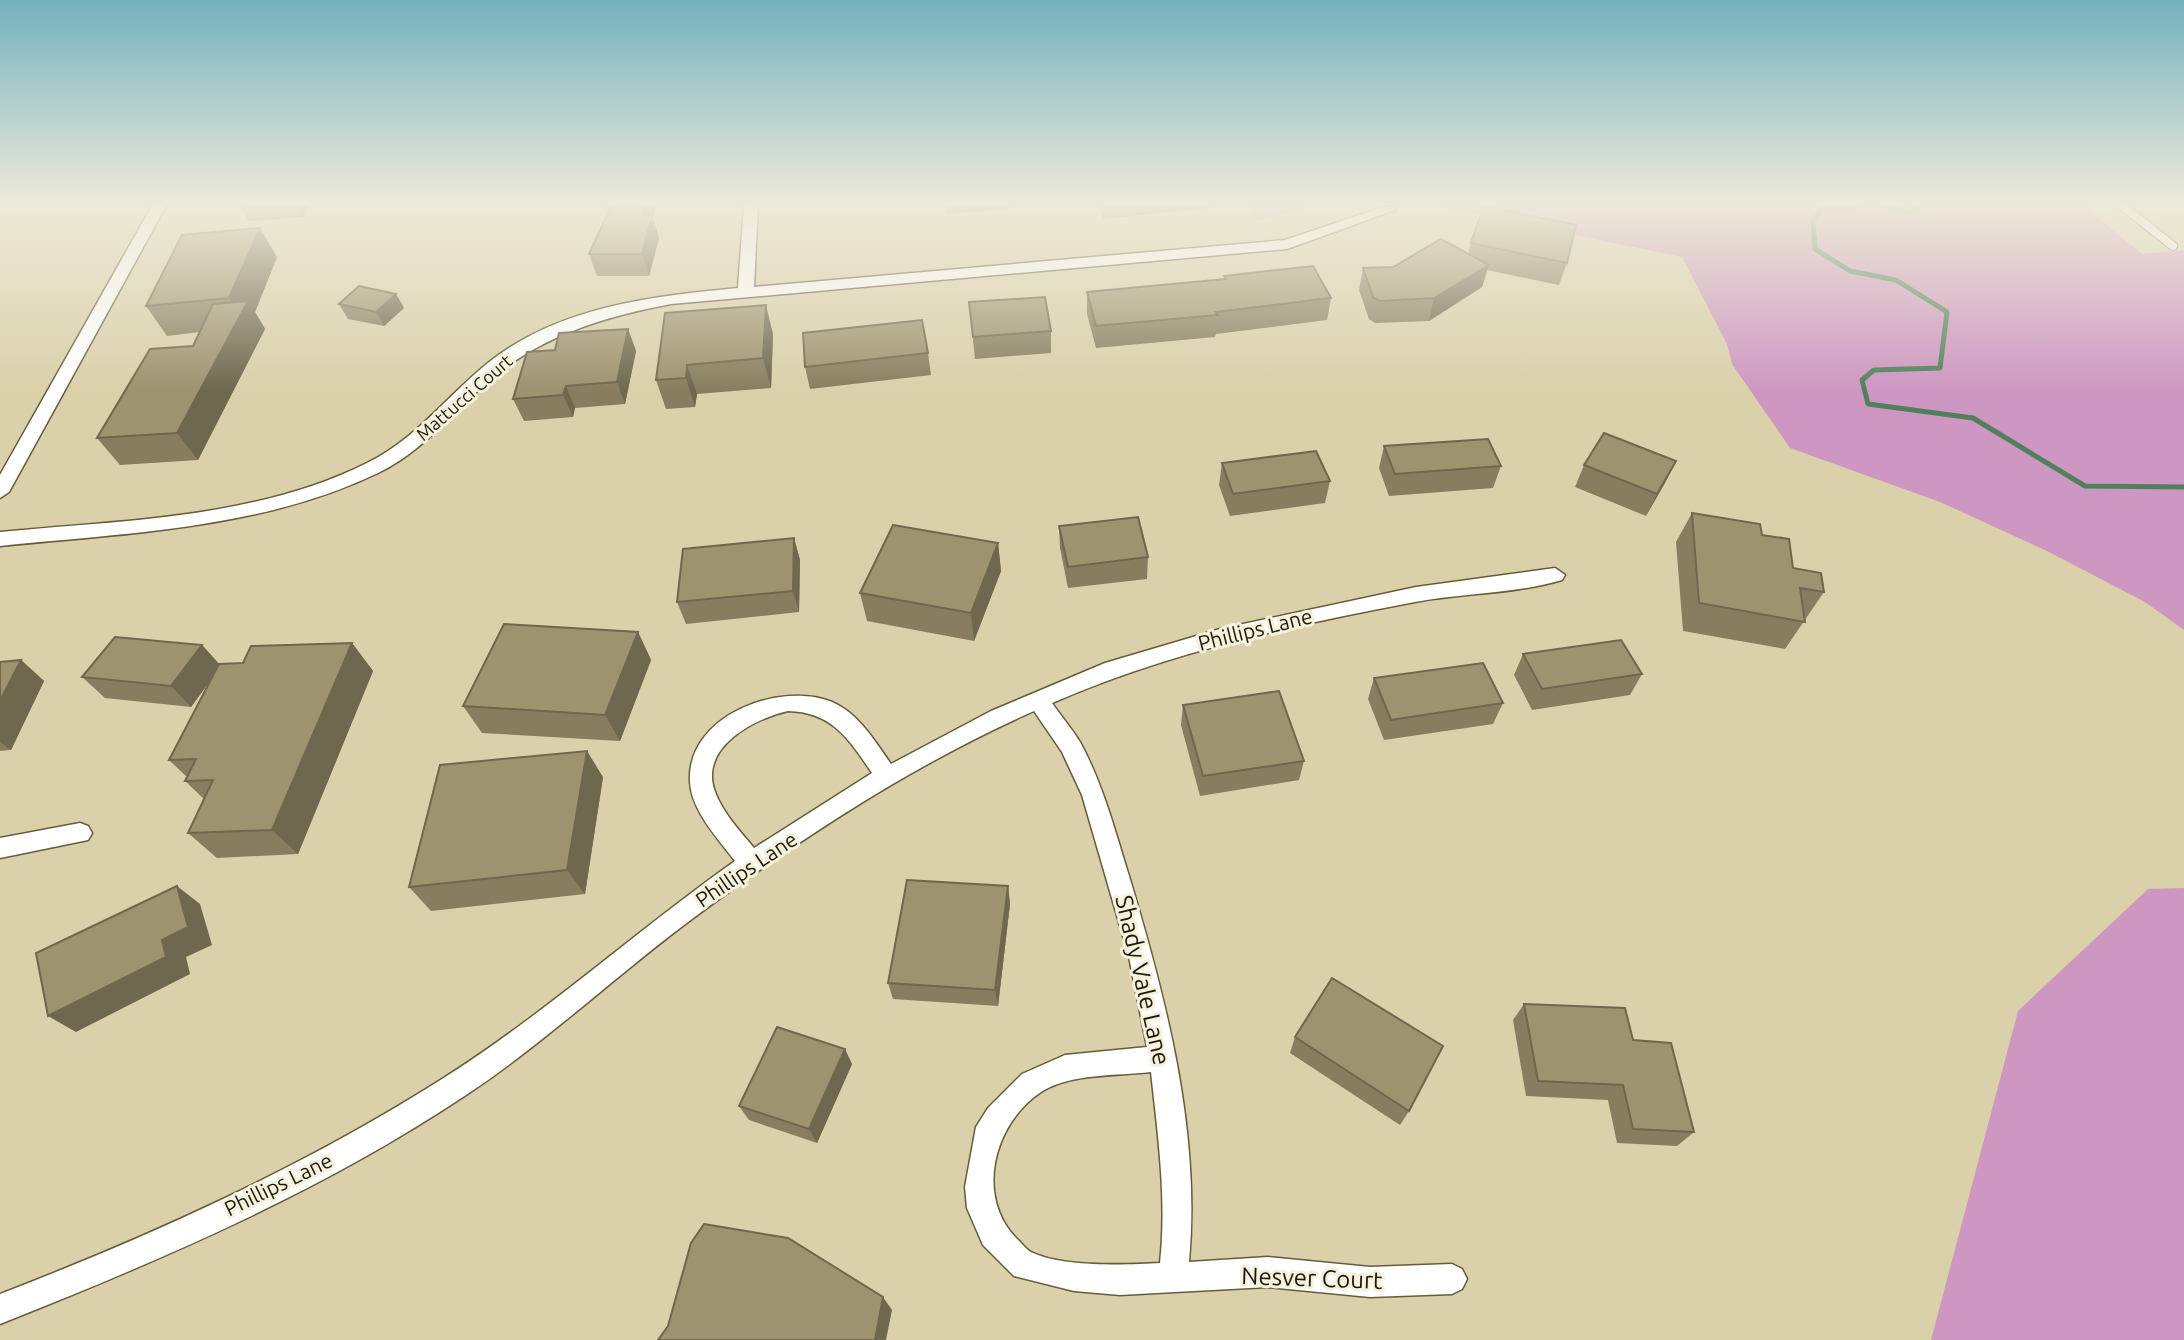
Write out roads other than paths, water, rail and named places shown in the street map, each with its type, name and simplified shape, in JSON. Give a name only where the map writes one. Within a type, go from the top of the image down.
[{"type":"street","points":[[0,492],[125,267]]},
{"type":"street","points":[[746,293],[747,267]]},
{"type":"street","name":"Mattucci Court","points":[[0,539],[228,512],[310,494],[355,477],[405,448],[435,426],[498,364],[556,330],[586,317],[671,299],[1038,267]]},
{"type":"street","name":"Phillips Lane","points":[[0,1309],[130,1258],[319,1166],[453,1088],[618,965],[677,916],[778,844],[887,776],[999,717],[1039,702],[1105,671],[1233,633],[1416,594],[1555,575]]},
{"type":"street","points":[[752,864],[717,818],[701,782],[709,750],[728,726],[755,712],[792,702],[824,708],[853,729],[887,776]]},
{"type":"street","name":"Shady Vale Lane","points":[[1039,702],[1071,747],[1093,795],[1142,957],[1162,1058],[1176,1169],[1178,1226],[1172,1278]]},
{"type":"street","points":[[0,848],[80,833]]},
{"type":"street","points":[[1162,1058],[1065,1068],[1031,1083],[998,1118],[986,1137],[979,1186],[981,1208],[993,1235],[1024,1266],[1074,1276],[1120,1280],[1172,1278]]},
{"type":"street","name":"Nesver Court","points":[[1172,1278],[1268,1272],[1370,1282],[1452,1279]]},
{"type":"waterway","points":[[1843,267],[1850,271],[1896,280],[1947,312],[1940,368],[1874,370],[1862,380],[1868,404],[1973,418],[2085,486],[2184,487]]}]
